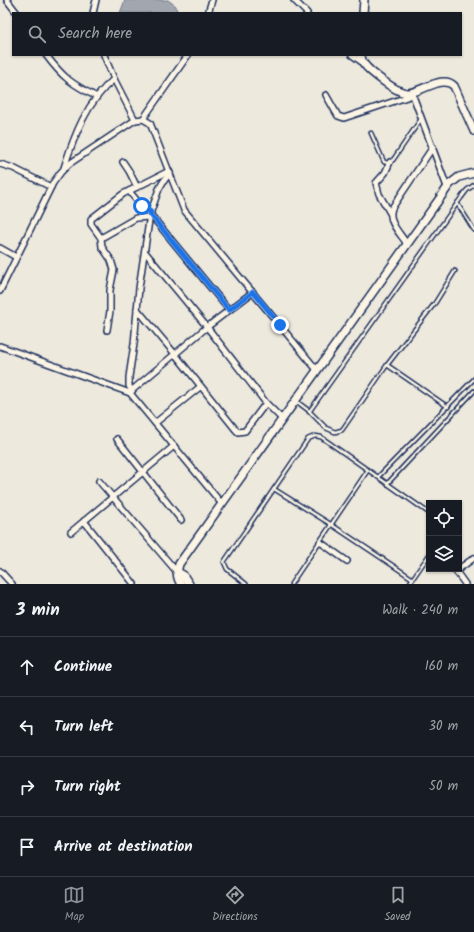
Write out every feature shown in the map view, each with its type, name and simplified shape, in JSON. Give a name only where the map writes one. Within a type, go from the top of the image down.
[{"type":"street","points":[[7,0],[16,12]]},
{"type":"street","points":[[93,12],[96,0]]},
{"type":"street","points":[[208,12],[211,0]]},
{"type":"street","points":[[294,0],[306,12]]},
{"type":"street","points":[[363,12],[364,0]]},
{"type":"street","points":[[47,56],[66,79],[97,97]]},
{"type":"street","points":[[104,56],[114,79],[135,120]]},
{"type":"street","points":[[0,291],[51,187],[64,169],[69,164],[135,120],[143,118],[187,56]]},
{"type":"street","points":[[353,56],[399,92],[412,93]]},
{"type":"street","points":[[361,56],[363,63]]},
{"type":"street","points":[[64,169],[70,147],[80,125],[97,97],[114,79]]},
{"type":"street","points":[[326,95],[338,116],[344,118],[444,81],[451,83],[454,86],[474,131]]},
{"type":"street","points":[[412,93],[447,187]]},
{"type":"street","points":[[143,118],[150,123],[170,172],[176,194],[184,210],[318,370]]},
{"type":"street","points":[[390,213],[432,148]]},
{"type":"street","points":[[123,162],[137,187]]},
{"type":"street","points":[[390,162],[385,173],[376,183],[379,194],[390,213],[390,218],[393,225],[407,244]]},
{"type":"street","points":[[0,164],[13,168],[51,187]]},
{"type":"street","points":[[107,330],[110,311],[110,290],[114,270],[102,247],[100,238],[91,224],[91,219],[129,191],[170,172]]},
{"type":"street","points":[[170,172],[159,189],[150,214],[137,309],[129,386],[131,392],[155,423],[222,504]]},
{"type":"street","points":[[181,584],[178,580],[177,572],[179,564],[447,187],[455,179],[474,173]]},
{"type":"street","points":[[129,191],[150,214],[229,310]]},
{"type":"street","points":[[100,238],[136,218],[150,214]]},
{"type":"street","points":[[0,248],[16,258]]},
{"type":"street","points":[[145,252],[207,327],[266,403],[282,419]]},
{"type":"street","points":[[131,392],[207,327],[253,292]]},
{"type":"street","points":[[137,309],[238,432],[245,431],[266,403]]},
{"type":"street","points":[[0,346],[131,392]]},
{"type":"street","points":[[155,423],[200,387]]},
{"type":"street","points":[[117,439],[144,471],[181,520]]},
{"type":"street","points":[[71,532],[174,446]]},
{"type":"street","points":[[99,481],[177,572],[183,575],[189,584]]},
{"type":"street","points":[[84,521],[134,584]]},
{"type":"street","points":[[320,542],[346,561]]},
{"type":"street","points":[[462,566],[474,558]]},
{"type":"street","points":[[0,571],[2,578],[12,584]]},
{"type":"street","points":[[456,572],[465,584]]},
{"type":"lane","points":[[371,133],[384,162],[390,162],[422,118]]},
{"type":"lane","points":[[309,412],[457,203],[467,190],[474,184]]},
{"type":"lane","points":[[457,203],[474,230]]},
{"type":"lane","points":[[295,401],[326,428],[335,432],[342,430],[388,365],[435,303],[455,271]]},
{"type":"lane","points":[[388,365],[448,407]]},
{"type":"lane","points":[[378,477],[474,379]]},
{"type":"lane","points":[[387,484],[474,391]]},
{"type":"lane","points":[[246,584],[227,569],[224,562],[308,439],[311,437],[321,437],[426,511]]},
{"type":"lane","points":[[292,584],[368,470]]},
{"type":"lane","points":[[274,489],[332,525],[413,579]]},
{"type":"lane","points":[[409,584],[426,560]]},
{"type":"shaded area","points":[[125,0],[168,0],[176,6],[177,12],[120,12]]},
{"type":"route","points":[[142,206],[151,212],[150,214],[229,310],[253,292],[280,325]]}]
